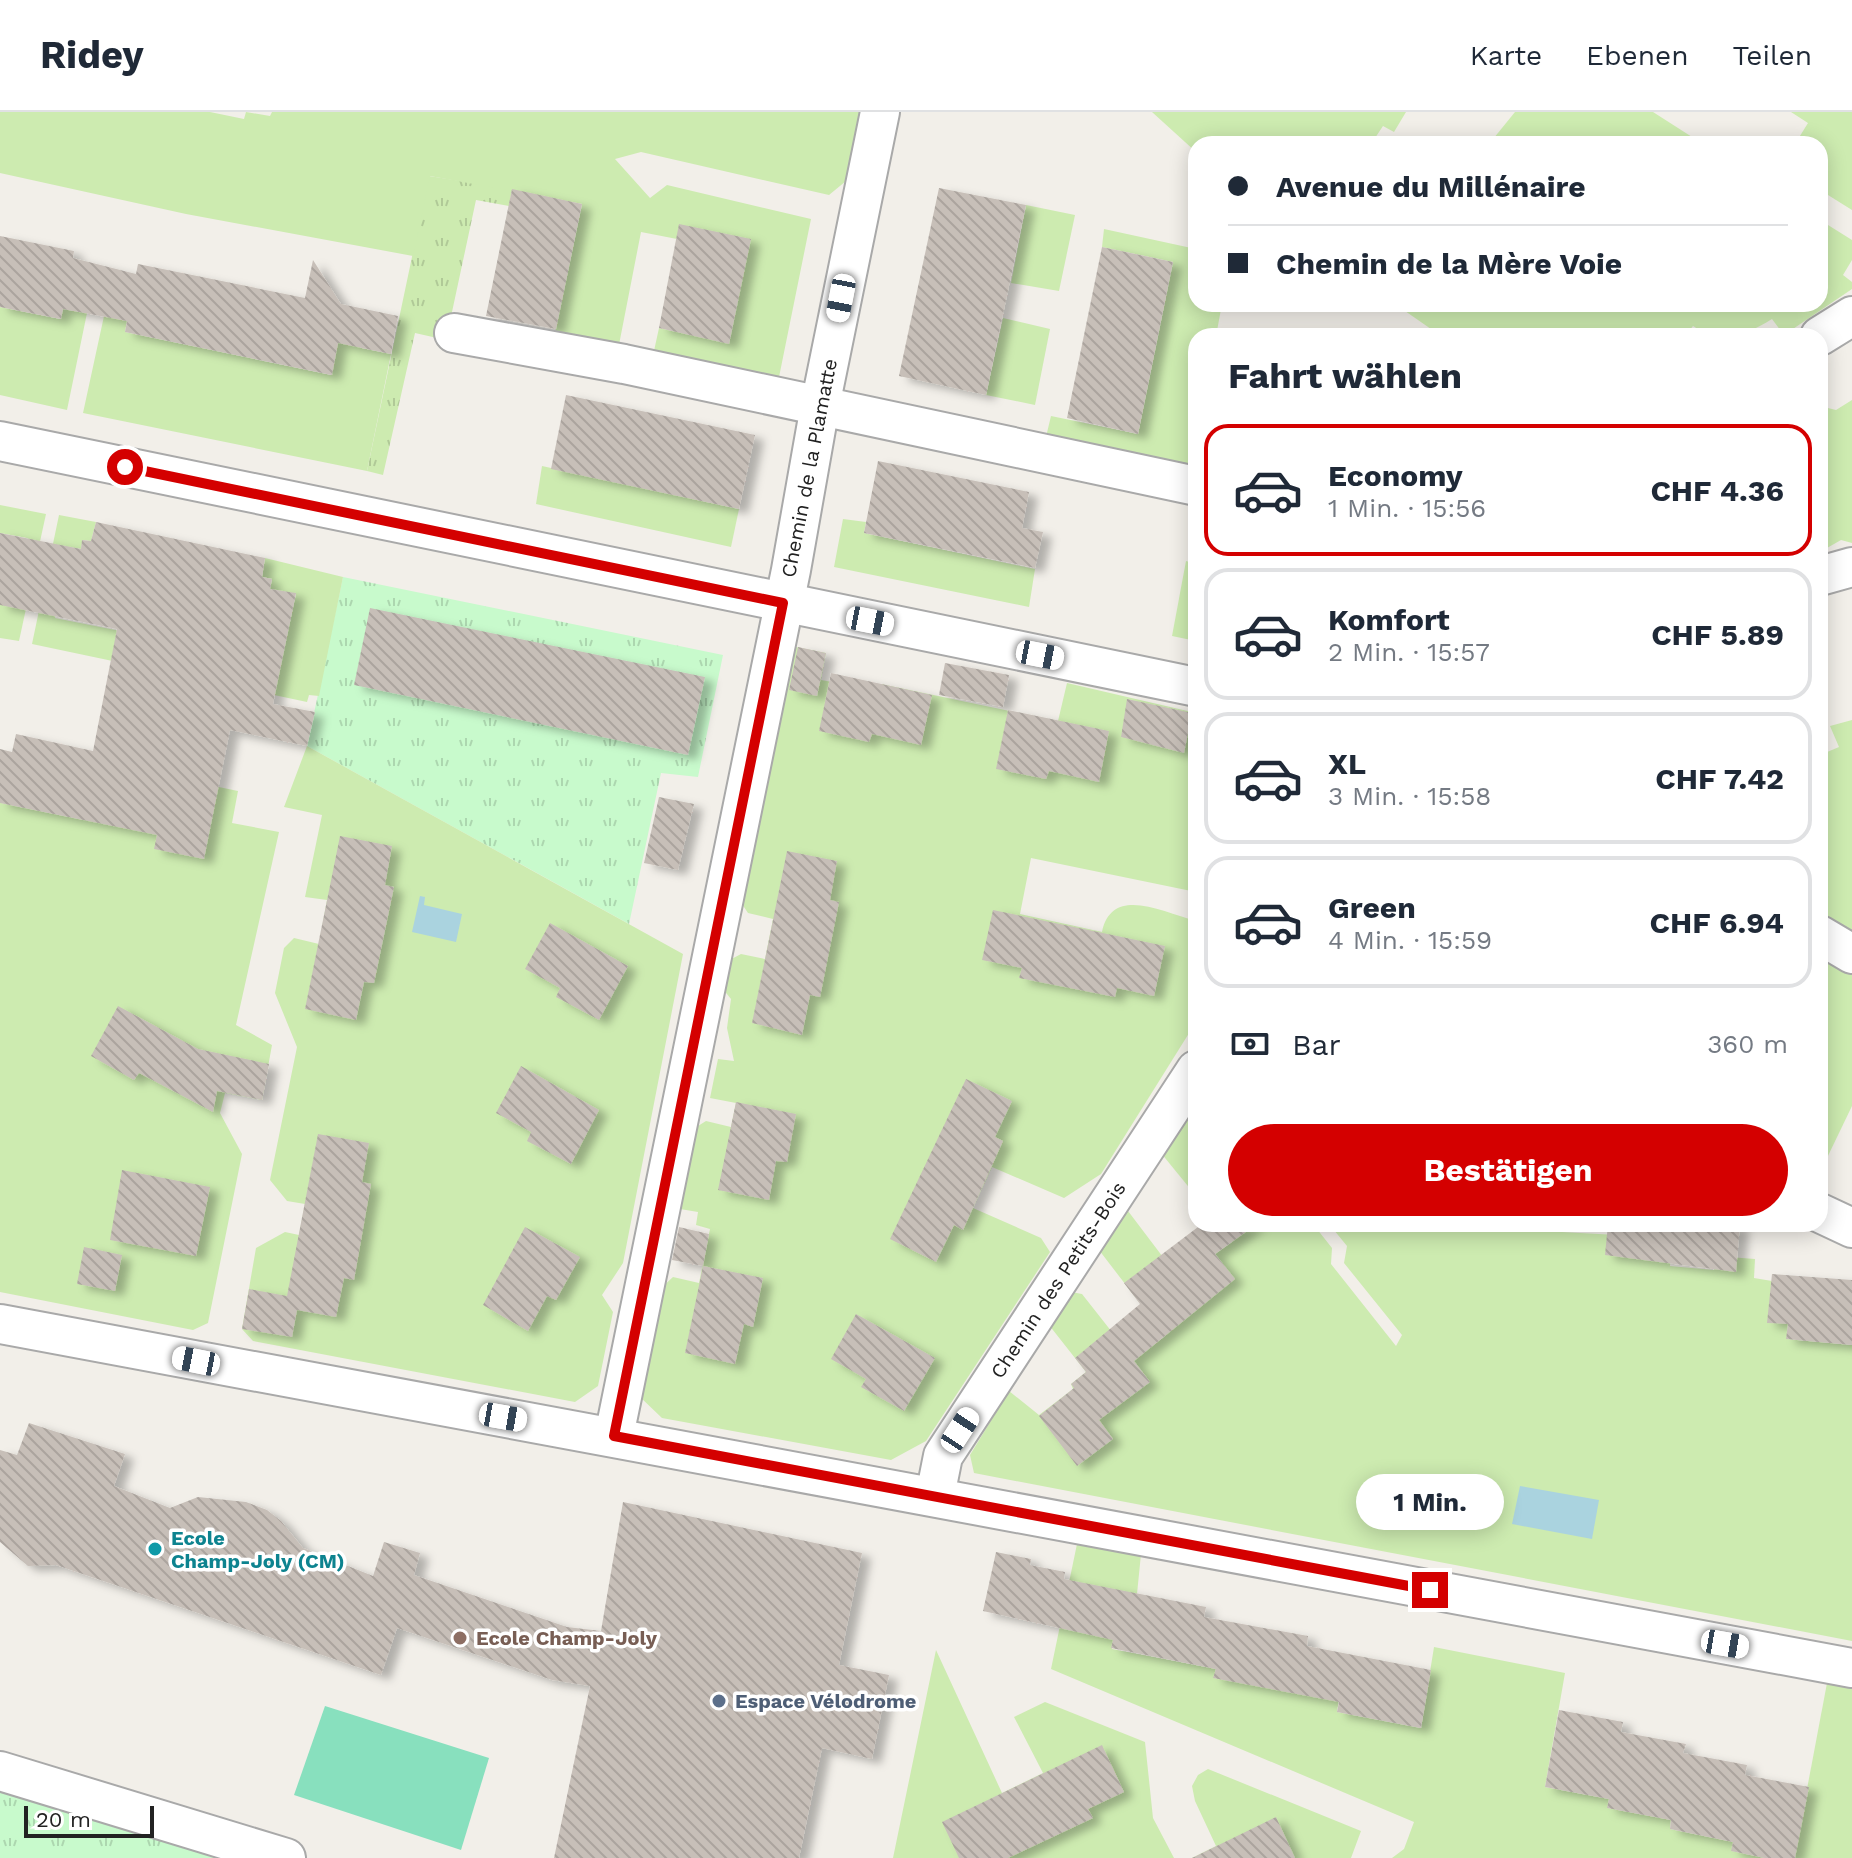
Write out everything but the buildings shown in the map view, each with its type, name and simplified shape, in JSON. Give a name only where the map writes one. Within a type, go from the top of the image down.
[{"type":"street","name":"Chemin de la Plamatte","points":[[614,1436],[880,112]]},
{"type":"street","points":[[1828,331],[1852,316]]},
{"type":"street","points":[[454,333],[1188,484]]},
{"type":"street","points":[[0,441],[1188,685]]},
{"type":"street","points":[[1828,574],[1852,567]]},
{"type":"street","points":[[1828,940],[1852,954]]},
{"type":"street","name":"Chemin des Petits-Bois","points":[[935,1496],[943,1456],[1188,1082]]},
{"type":"street","points":[[1828,1217],[1852,1228]]},
{"type":"street","points":[[0,1324],[1852,1668]]},
{"type":"street","points":[[0,1771],[276,1857]]},
{"type":"green space","points":[[0,112],[210,112],[244,119],[246,112],[270,116],[272,112],[863,112],[846,181],[829,195],[641,152],[615,159],[650,198],[667,185],[811,219],[777,387],[652,360],[659,328],[729,343],[743,273],[677,239],[641,232],[617,355],[553,342],[582,204],[430,176],[413,256],[186,214],[0,173]]},
{"type":"green space","points":[[1152,112],[1406,112],[1394,132],[1383,126],[1376,136],[1188,136],[1188,145]]},
{"type":"green space","points":[[1515,112],[1653,112],[1690,136],[1496,136]]},
{"type":"green space","points":[[1791,112],[1852,112],[1852,210],[1828,195],[1828,136],[1800,136],[1808,123]]},
{"type":"green space","points":[[429,176],[512,189],[509,206],[476,200],[446,340],[415,333],[383,475],[367,471]]},
{"type":"green space","points":[[1026,205],[1075,215],[1059,291],[1011,283]]},
{"type":"green space","points":[[1828,225],[1852,240],[1852,260],[1843,275],[1852,282],[1852,289],[1828,305]]},
{"type":"green space","points":[[1104,229],[1188,247],[1188,312],[1220,312],[1218,328],[1188,328],[1188,472],[1045,441],[1051,416],[1138,434],[1173,262],[1102,247]]},
{"type":"green space","points":[[0,307],[60,319],[63,309],[87,313],[67,410],[0,395]]},
{"type":"green space","points":[[1406,312],[1818,312],[1794,328],[1779,328],[1772,319],[1756,328],[1430,328]]},
{"type":"green space","points":[[104,316],[127,321],[125,332],[331,375],[340,333],[361,348],[391,354],[367,471],[83,413]]},
{"type":"green space","points":[[1003,318],[1050,329],[1035,405],[986,395]]},
{"type":"green space","points":[[1852,400],[1852,543],[1841,540],[1828,547],[1828,408],[1836,410]]},
{"type":"green space","points":[[542,466],[739,509],[731,547],[536,504]]},
{"type":"green space","points":[[0,505],[46,514],[39,546],[27,538],[0,533]]},
{"type":"green space","points":[[59,515],[96,522],[91,541],[83,540],[81,549],[69,547],[55,618],[281,663],[296,594],[270,589],[272,579],[262,577],[265,558],[343,577],[319,696],[309,695],[307,702],[32,644]]},
{"type":"green space","points":[[843,519],[866,522],[864,533],[1035,569],[1029,607],[834,567]]},
{"type":"green space","points":[[37,558],[19,641],[0,638],[0,605]]},
{"type":"green space","points":[[1186,561],[1188,639],[1172,636]]},
{"type":"green space","points":[[343,577],[723,655],[698,777],[661,773],[629,924],[307,746]]},
{"type":"green space","points":[[786,645],[826,653],[821,680],[879,690],[881,684],[1058,721],[1067,683],[1188,711],[1188,890],[1031,858],[1020,914],[1102,932],[1116,909],[1127,905],[1154,908],[1188,919],[1188,1035],[1101,1174],[1064,1198],[992,1167],[973,1208],[1041,1238],[1050,1252],[926,1441],[891,1460],[662,1418],[639,1396],[660,1289],[673,1277],[699,1283],[710,1229],[696,1225],[698,1212],[674,1208],[690,1131],[706,1121],[731,1127],[736,1103],[710,1098],[718,1059],[734,1061],[727,1028],[731,999],[718,983],[724,963],[741,954],[765,959],[773,919],[748,913],[738,898]]},
{"type":"green space","points":[[1852,720],[1852,935],[1828,919],[1828,752],[1839,747],[1830,726]]},
{"type":"green space","points":[[307,746],[683,954],[623,1263],[602,1295],[613,1312],[598,1386],[575,1402],[253,1341],[242,1329],[256,1248],[285,1232],[299,1235],[305,1204],[287,1201],[270,1180],[297,1047],[275,993],[284,948],[294,938],[319,944],[327,900],[305,897],[322,815],[284,807]]},
{"type":"green space","points":[[128,768],[238,791],[232,823],[279,832],[236,1025],[272,1045],[262,1100],[225,1093],[220,1113],[242,1154],[208,1323],[193,1330],[0,1292],[0,791],[1,803],[84,820]]},
{"type":"green space","points":[[1828,961],[1852,975],[1852,1106],[1828,1156]]},
{"type":"green space","points":[[1183,1119],[1188,1121],[1188,1186],[1161,1153]]},
{"type":"green space","points":[[1125,1207],[1200,1306],[1234,1279],[1215,1254],[1232,1242],[1224,1232],[1319,1232],[1332,1248],[1331,1264],[1396,1346],[1402,1335],[1344,1263],[1347,1246],[1336,1232],[1562,1232],[1672,1238],[1670,1266],[1714,1270],[1716,1256],[1755,1259],[1754,1278],[1772,1281],[1788,1324],[1787,1339],[1852,1345],[1852,1641],[974,1473],[970,1455],[1009,1391],[1039,1415],[1073,1389],[1071,1384],[1086,1372],[1049,1325],[1071,1292],[1082,1294],[1134,1360],[1165,1336],[1099,1250]]},
{"type":"green space","points":[[1077,1544],[1141,1554],[1137,1594],[1121,1592],[1112,1649],[1216,1669],[1214,1678],[1339,1699],[1337,1712],[1421,1728],[1434,1647],[1565,1673],[1545,1787],[1609,1799],[1608,1808],[1671,1820],[1670,1829],[1733,1842],[1732,1851],[1765,1858],[1392,1858],[1404,1849],[1414,1822],[1051,1669]]},
{"type":"green space","points":[[936,1650],[1002,1793],[1043,1773],[1014,1717],[1045,1702],[1145,1742],[1153,1818],[1174,1858],[893,1858]]},
{"type":"green space","points":[[1827,1683],[1852,1687],[1852,1858],[1794,1858]]},
{"type":"green space","points":[[325,1706],[489,1758],[461,1850],[294,1795]]},
{"type":"green space","points":[[1208,1769],[1361,1831],[1351,1858],[1192,1858],[1216,1846],[1195,1801],[1192,1786],[1198,1775]]},
{"type":"green space","points":[[0,1792],[218,1858],[0,1858]]},
{"type":"water","points":[[420,896],[425,897],[424,905],[462,914],[456,942],[412,932]]},
{"type":"water","points":[[1520,1486],[1599,1500],[1592,1539],[1512,1524]]},
{"type":"place","name":"Ecole Champ-Joly (CM)","points":[[155,1549]]},
{"type":"place","name":"Ecole Champ-Joly","points":[[460,1638]]},
{"type":"place","name":"Espace Vélodrome","points":[[719,1701]]},
{"type":"route","points":[[125,467],[783,603],[614,1436],[1430,1590]]}]
